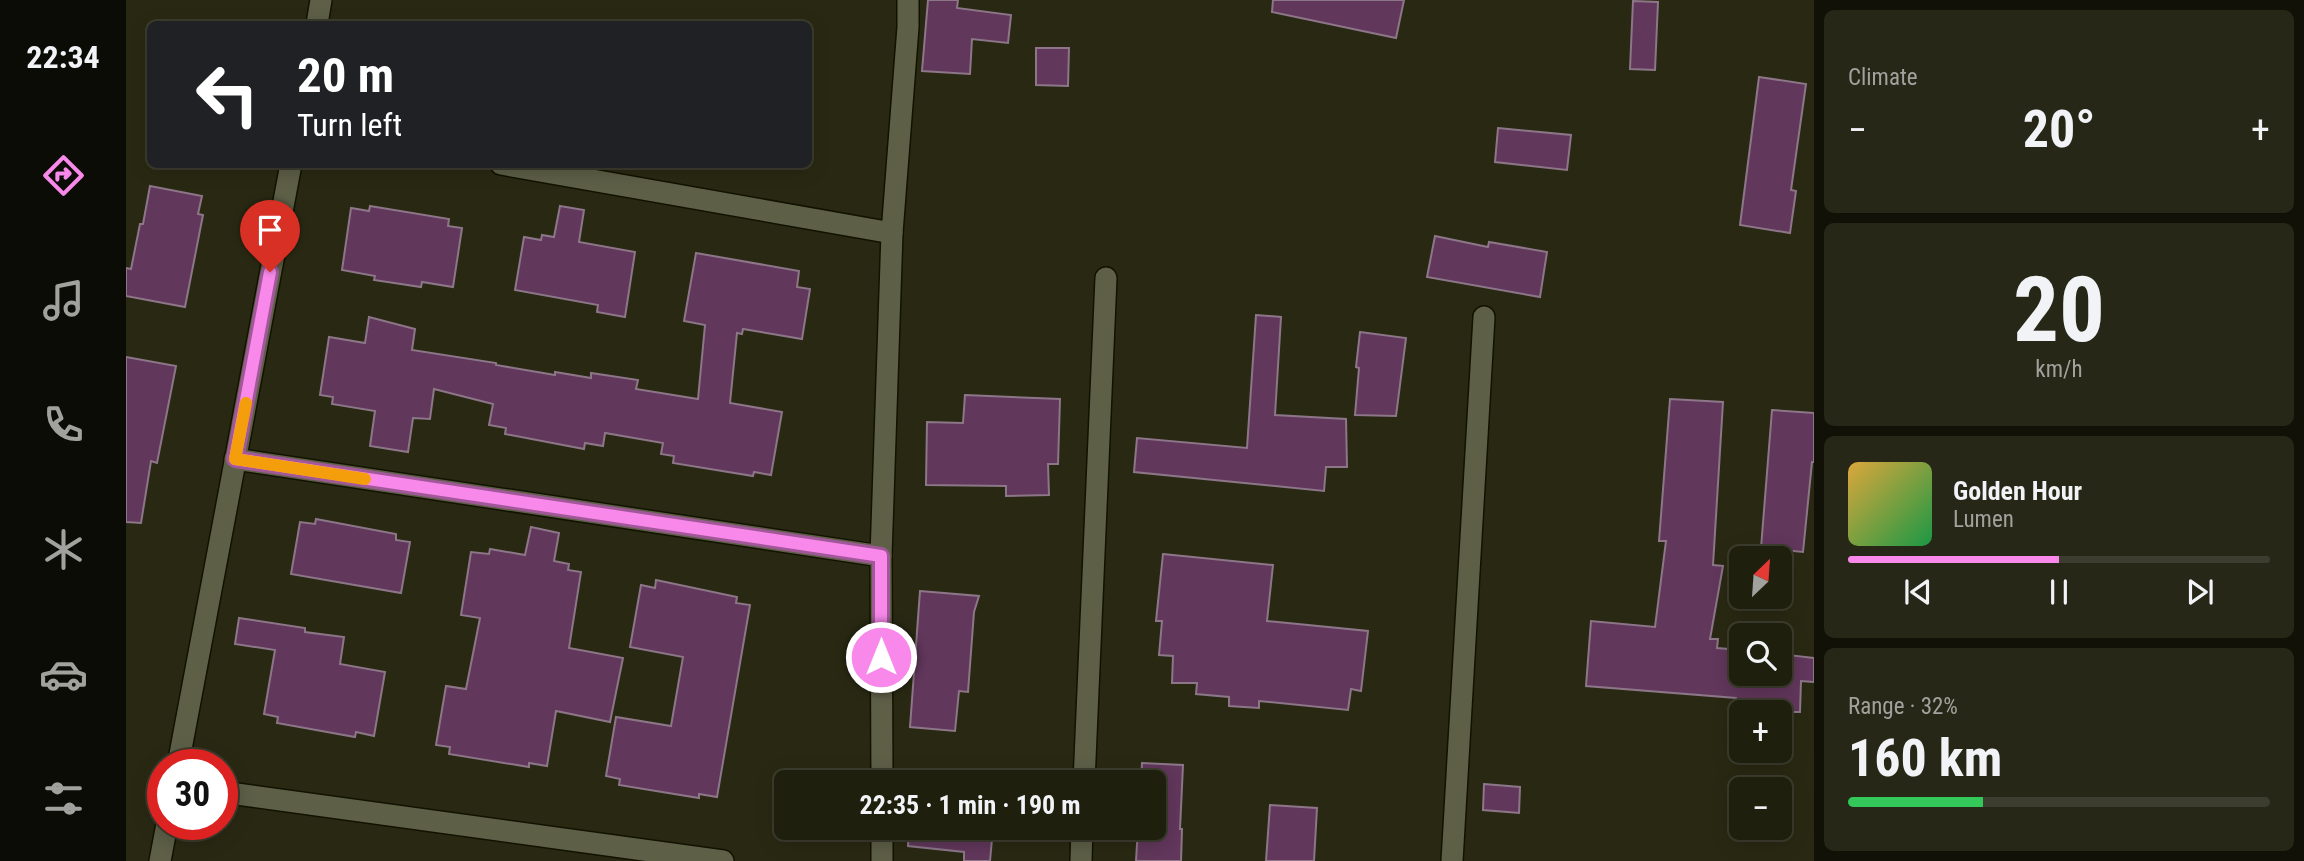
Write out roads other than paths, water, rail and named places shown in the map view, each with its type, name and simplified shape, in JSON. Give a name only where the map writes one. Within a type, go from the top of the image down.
[{"type":"street","points":[[318,21],[321,0]]},
{"type":"street","points":[[882,770],[881,556],[892,233],[908,0]]},
{"type":"street","points":[[181,749],[290,168]]},
{"type":"street","points":[[524,168],[892,233]]},
{"type":"street","points":[[1085,770],[1106,278]]},
{"type":"street","points":[[1452,861],[1484,317]]},
{"type":"street","points":[[235,459],[881,556]]},
{"type":"street","points":[[238,794],[723,861]]},
{"type":"street","points":[[160,861],[164,840]]},
{"type":"street","points":[[882,840],[882,861]]},
{"type":"street","points":[[1081,861],[1082,840]]}]
